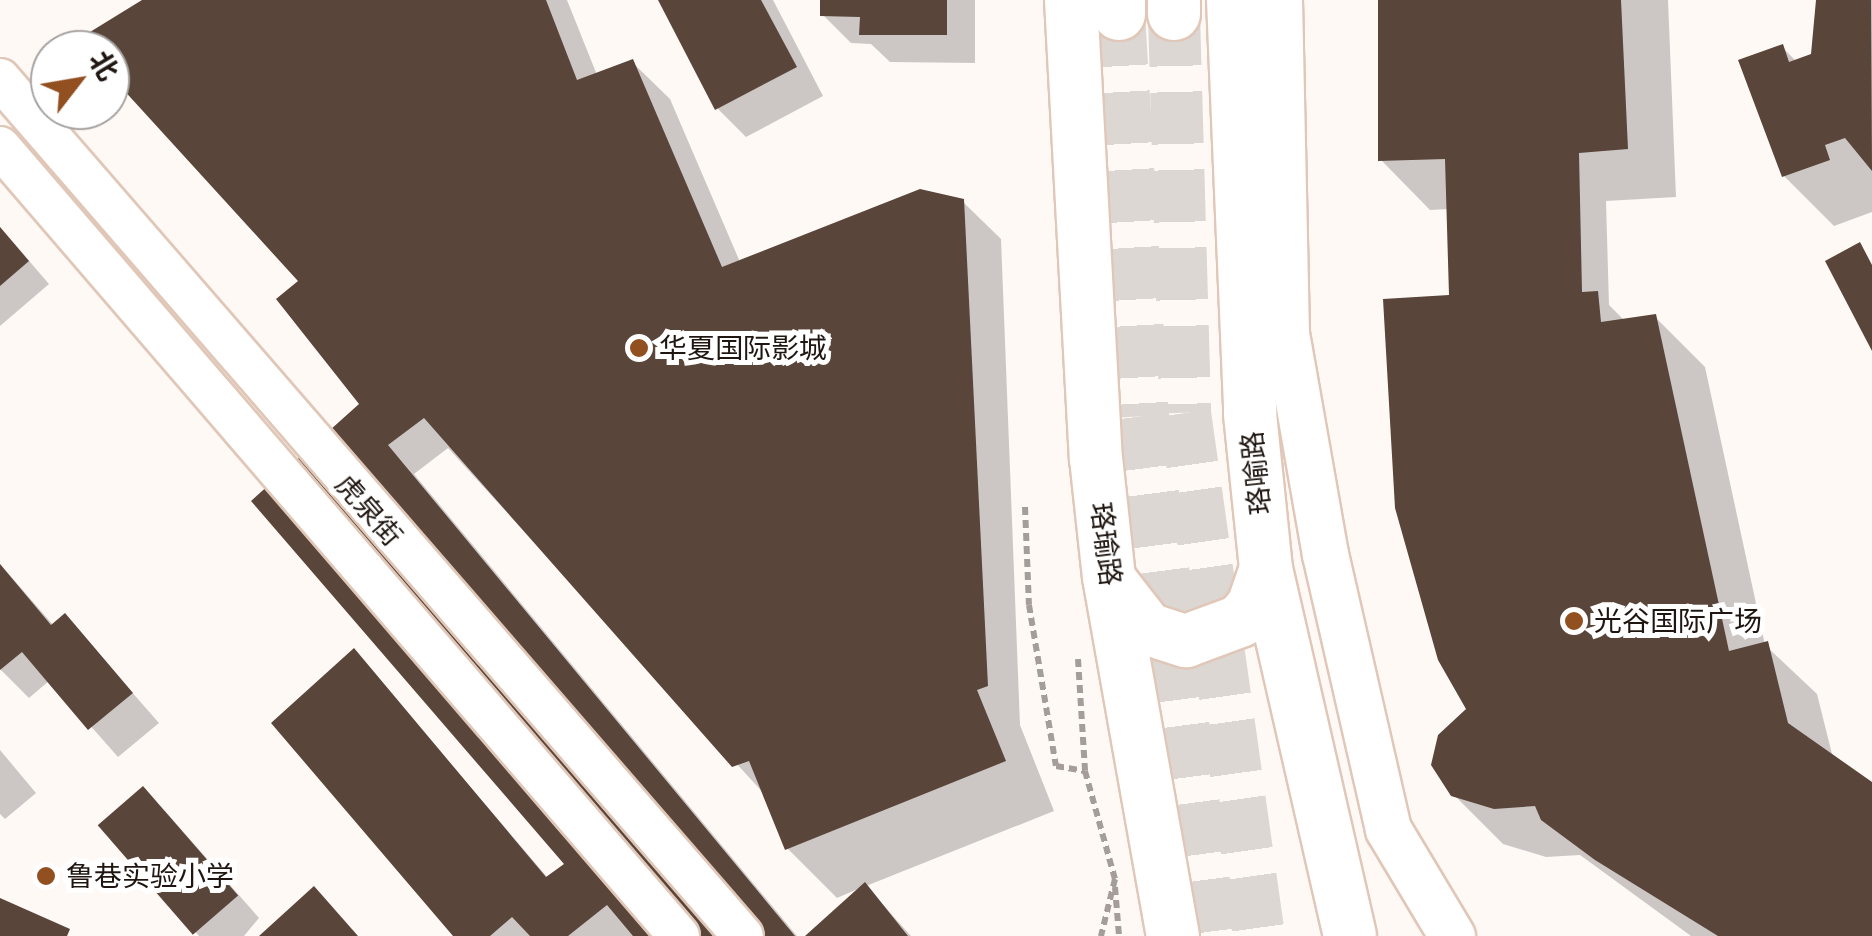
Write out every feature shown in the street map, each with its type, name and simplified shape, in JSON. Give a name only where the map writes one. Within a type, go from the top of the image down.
[{"type":"highway","name":"珞喻路","points":[[1233,0],[1250,414],[1266,569],[1350,936]]},
{"type":"highway","name":"珞瑜路","points":[[1103,5],[1079,148],[1096,458],[1109,577],[1173,936]]},
{"type":"highway","points":[[1109,577],[1132,617],[1148,630],[1186,640],[1240,621],[1253,606],[1266,569]]},
{"type":"main road","points":[[1279,0],[1286,333],[1325,554],[1388,828],[1452,936]]},
{"type":"main road","name":"虎泉街","points":[[0,80],[743,936]]},
{"type":"main road","name":"虎泉街","points":[[0,146],[678,936]]},
{"type":"path","points":[[1025,507],[1029,605],[1056,766],[1085,771]]},
{"type":"path","points":[[1114,879],[1119,936]]},
{"type":"building","points":[[142,0],[546,0],[577,80],[633,59],[722,267],[920,189],[964,199],[988,686],[977,690],[1006,761],[785,850],[749,761],[732,767],[424,418],[388,445],[795,936],[633,936],[607,905],[568,936],[530,936],[512,917],[490,936],[453,936],[271,723],[354,648],[546,877],[564,864],[251,501],[359,404],[276,299],[298,281],[130,97],[130,30],[93,30]]},
{"type":"building","points":[[658,0],[761,0],[797,67],[715,110]]},
{"type":"building","points":[[820,0],[947,0],[947,35],[859,35],[860,17],[820,16]]},
{"type":"building","name":"光谷国际广场","points":[[1378,0],[1621,0],[1628,149],[1579,153],[1582,292],[1598,291],[1601,322],[1656,314],[1729,651],[1768,641],[1788,723],[1872,782],[1872,936],[1718,936],[1595,860],[1541,820],[1535,806],[1494,809],[1451,796],[1431,765],[1438,735],[1466,709],[1438,660],[1395,508],[1383,299],[1449,295],[1445,159],[1378,161]]},
{"type":"building","points":[[1816,0],[1871,0],[1872,171],[1845,138],[1825,145],[1830,160],[1782,177],[1738,60],[1783,44],[1789,62],[1811,54]]},
{"type":"building","points":[[0,227],[29,261],[0,286]]},
{"type":"building","points":[[1860,242],[1872,265],[1872,351],[1825,261]]},
{"type":"building","points":[[0,564],[51,625],[65,613],[133,693],[88,730],[22,652],[0,670]]},
{"type":"building","points":[[143,786],[238,895],[193,935],[98,825]]},
{"type":"building","points":[[865,882],[908,936],[805,936]]},
{"type":"building","points":[[314,886],[358,936],[259,936]]},
{"type":"building","points":[[0,898],[70,929],[67,936],[0,936]]},
{"type":"tunnel","points":[[1119,14],[1143,416],[1211,936]]},
{"type":"tunnel","points":[[1174,14],[1185,413],[1259,936]]},
{"type":"place","name":"华夏国际影城","points":[[639,348]]},
{"type":"place","name":"光谷国际广场","points":[[1574,621]]},
{"type":"place","name":"鲁巷实验小学","points":[[46,876]]}]
